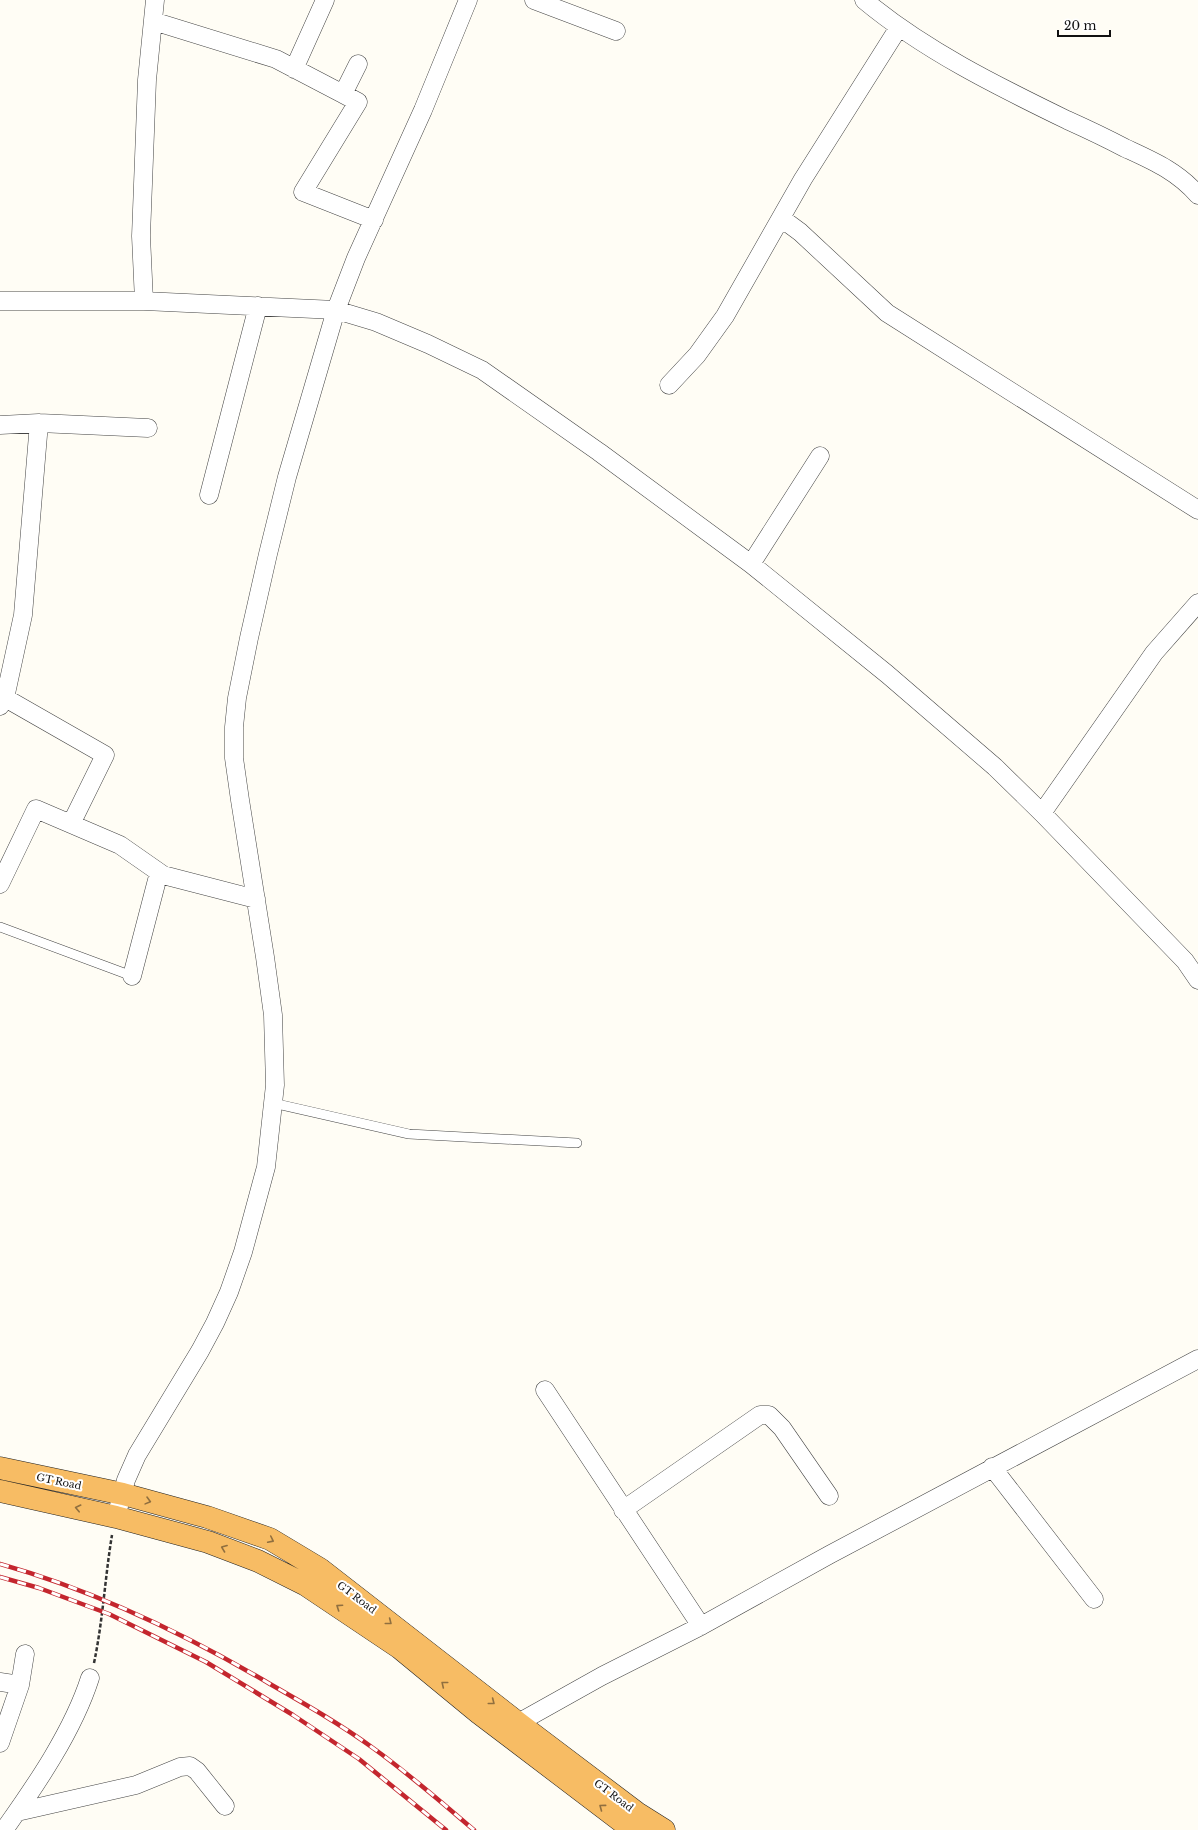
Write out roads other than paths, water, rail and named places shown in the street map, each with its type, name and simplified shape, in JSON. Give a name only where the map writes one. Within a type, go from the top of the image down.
[{"type":"highway","name":"GT Road","points":[[0,1468],[123,1494],[207,1517],[270,1539],[326,1574],[518,1723],[631,1825]]},
{"type":"highway","name":"GT Road","points":[[0,1491],[116,1517],[208,1542],[258,1561],[306,1585],[400,1648],[480,1713],[631,1825],[664,1830]]},
{"type":"street","points":[[144,301],[141,236],[147,80],[154,0]]},
{"type":"street","points":[[294,69],[325,0]]},
{"type":"street","points":[[116,1517],[126,1480],[137,1455],[200,1351],[229,1292],[243,1252],[266,1167],[273,1103],[275,1055],[273,1015],[234,758],[234,727],[237,698],[250,630],[285,485],[336,310],[423,110],[468,0]]},
{"type":"street","points":[[534,0],[616,31]]},
{"type":"street","points":[[864,0],[899,27],[949,58],[1034,104],[1170,169],[1190,185],[1198,195]]},
{"type":"street","points":[[153,21],[276,59],[358,102],[303,192],[374,220]]},
{"type":"street","points":[[669,385],[697,355],[725,316],[803,179],[899,27]]},
{"type":"street","points":[[343,94],[358,64]]},
{"type":"street","points":[[781,218],[800,232],[872,301],[892,316],[1198,510]]},
{"type":"street","points":[[0,301],[144,301],[336,310],[376,322],[428,344],[482,370],[599,452],[751,564],[887,674],[995,767],[1042,813],[1185,961],[1198,980]]},
{"type":"street","points":[[209,495],[258,306]]},
{"type":"street","points":[[39,422],[23,615],[2,700],[105,755],[71,824]]},
{"type":"street","points":[[0,425],[39,422],[148,428]]},
{"type":"street","points":[[751,564],[820,456]]},
{"type":"street","points":[[1042,813],[1154,653],[1198,603]]},
{"type":"street","points":[[0,884],[36,809],[120,845],[163,875],[256,899]]},
{"type":"street","points":[[132,976],[157,880],[163,875]]},
{"type":"street","points":[[518,1723],[602,1676],[701,1626],[992,1467],[1198,1359]]},
{"type":"street","points":[[545,1390],[701,1626]]},
{"type":"street","points":[[623,1510],[760,1415],[769,1415],[778,1424],[828,1496]]},
{"type":"street","points":[[992,1467],[1094,1599]]},
{"type":"street","points":[[0,1742],[20,1685],[25,1654]]},
{"type":"street","points":[[4,1830],[57,1748],[85,1694],[90,1678]]},
{"type":"street","points":[[0,1682],[20,1685]]},
{"type":"street","points":[[17,1812],[136,1785],[180,1767],[190,1766],[197,1771],[225,1806]]},
{"type":"lane","points":[[0,927],[132,976]]},
{"type":"lane","points":[[273,1103],[409,1134],[577,1143]]},
{"type":"railway","points":[[0,1564],[71,1587],[139,1615],[173,1631],[238,1666],[322,1714],[361,1739],[412,1778],[474,1830]]},
{"type":"railway","points":[[0,1577],[39,1588],[109,1614],[206,1662],[293,1715],[359,1759],[446,1830]]}]
